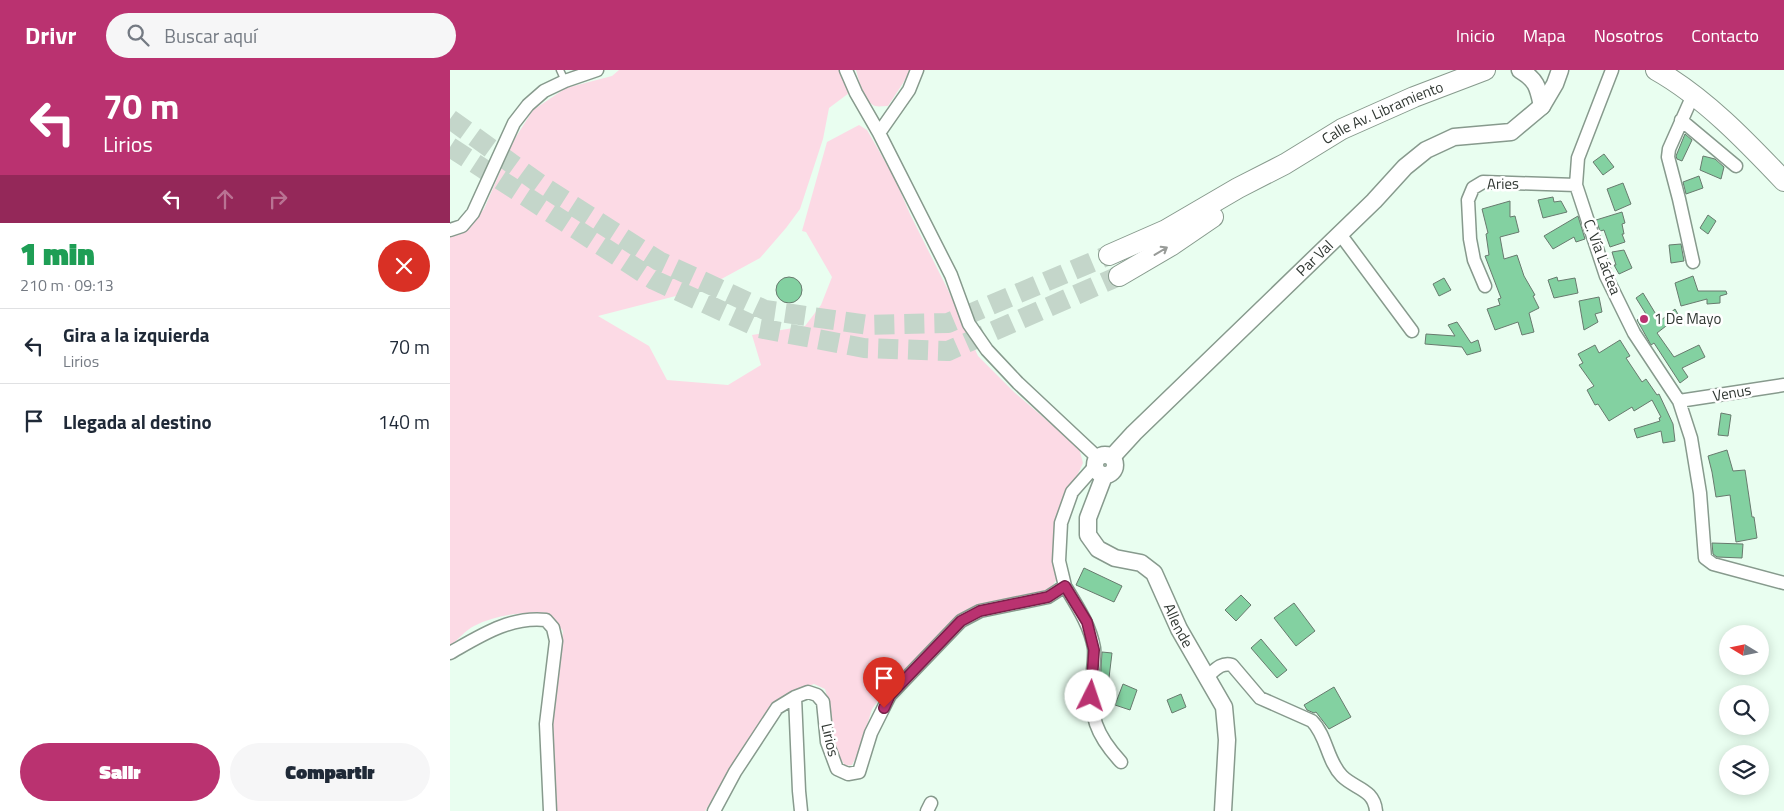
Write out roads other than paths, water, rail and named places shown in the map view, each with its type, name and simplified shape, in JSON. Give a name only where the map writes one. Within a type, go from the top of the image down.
[{"type":"main road","name":"Calle Av. Libramiento","points":[[1109,255],[1166,230],[1238,188],[1285,164],[1342,129],[1414,97],[1485,70]]},
{"type":"main road","points":[[1656,70],[1693,94],[1752,148],[1784,181]]},
{"type":"main road","name":"Calle Av. Libramiento","points":[[1119,276],[1172,245],[1285,164]]},
{"type":"street","points":[[450,230],[462,226],[473,213],[514,123],[528,105],[563,76],[597,70]]},
{"type":"street","points":[[846,70],[950,275],[970,324],[986,350],[1102,464],[1072,492],[1061,523],[1059,561],[1065,586],[1087,622],[1094,650],[1091,696],[1095,724],[1106,745],[1121,762]]},
{"type":"street","points":[[879,133],[909,90],[917,70]]},
{"type":"street","points":[[1520,70],[1531,77],[1538,86],[1542,106]]},
{"type":"street","name":"Par Val","points":[[1102,464],[1374,202],[1404,168],[1426,150],[1454,137],[1511,132],[1542,106],[1555,84],[1560,70]]},
{"type":"street","name":"C. Vía Láctea","points":[[1612,70],[1578,158],[1576,185],[1606,276],[1634,333],[1679,402],[1691,438],[1699,484],[1705,558],[1713,564],[1784,583]]},
{"type":"street","points":[[1692,262],[1668,157],[1668,149],[1693,94]]},
{"type":"street","points":[[1681,120],[1736,166]]},
{"type":"street","name":"Aries","points":[[1485,286],[1474,260],[1470,239],[1468,200],[1473,188],[1483,182],[1576,185]]},
{"type":"street","points":[[1340,234],[1412,330]]},
{"type":"street","name":"Venus","points":[[1679,402],[1784,385]]},
{"type":"street","name":"Allende","points":[[1102,464],[1088,518],[1088,536],[1098,549],[1115,558],[1141,562],[1154,573],[1180,629],[1224,707],[1227,740],[1223,811]]},
{"type":"street","name":"Lirios","points":[[795,697],[808,692],[816,695],[823,702],[827,742],[837,769],[848,774],[859,772],[871,732],[890,695],[961,621],[980,611],[1048,597],[1065,586]]},
{"type":"street","points":[[450,653],[490,630],[522,621],[546,620],[553,628],[556,640],[546,724],[550,811]]},
{"type":"street","points":[[1207,677],[1219,666],[1224,664],[1232,665],[1260,698],[1312,721],[1317,727],[1336,768],[1343,777],[1371,796],[1375,802],[1376,811]]},
{"type":"street","points":[[714,811],[736,772],[778,708],[795,697]]},
{"type":"street","points":[[795,697],[801,811]]},
{"type":"tunnel","points":[[450,119],[544,187],[659,261],[765,310],[868,325],[948,323],[1109,255]]},
{"type":"tunnel","points":[[450,147],[654,280],[759,328],[864,348],[948,351],[1119,276]]},
{"type":"place","name":"1 De Mayo","points":[[1644,319]]}]
